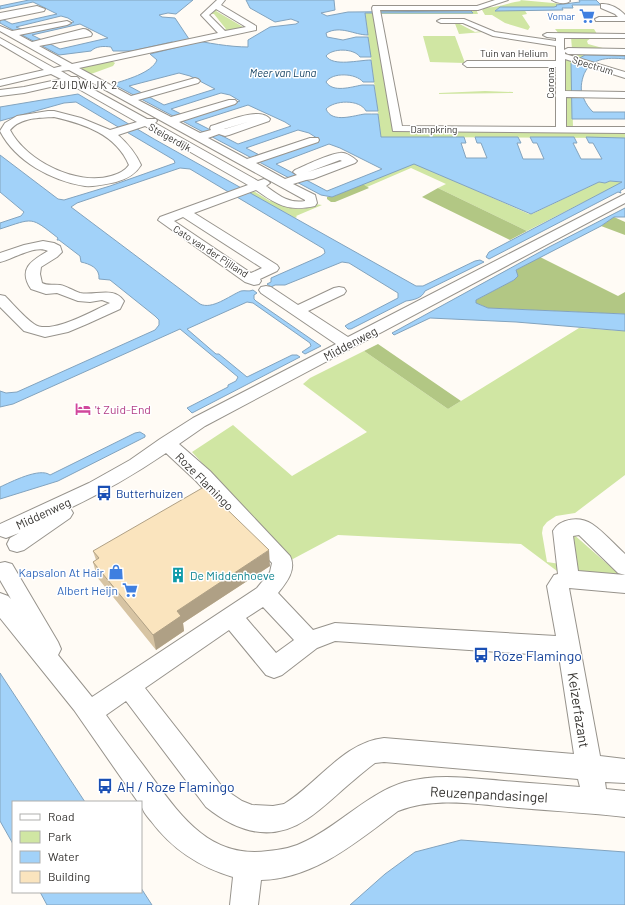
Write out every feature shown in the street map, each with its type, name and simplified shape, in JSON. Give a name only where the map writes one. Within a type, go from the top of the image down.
[{"type":"street","points":[[406,0],[408,8]]},
{"type":"street","name":"Dampkring","points":[[504,0],[478,8],[376,8],[379,16],[397,129],[625,130]]},
{"type":"street","points":[[556,0],[566,2]]},
{"type":"street","points":[[0,83],[52,71],[68,63],[109,58],[253,28],[219,3],[205,15],[223,34]]},
{"type":"street","points":[[604,6],[615,10],[624,19],[599,19],[613,36]]},
{"type":"street","points":[[478,8],[482,16]]},
{"type":"street","points":[[429,20],[464,21],[488,33],[560,50],[625,52]]},
{"type":"street","points":[[12,34],[72,22]]},
{"type":"street","points":[[488,33],[505,28],[533,33],[560,50],[613,36],[625,36]]},
{"type":"street","name":"Steigerdijk","points":[[0,41],[70,80],[141,124],[252,187],[290,206],[299,206],[311,203],[311,198],[309,196],[130,99],[93,74],[1,29]]},
{"type":"street","points":[[32,45],[49,41]]},
{"type":"street","name":"Corona","points":[[560,50],[561,130]]},
{"type":"street","name":"Spectrum","points":[[560,50],[573,59],[625,75]]},
{"type":"street","name":"Tuin van Helium","points":[[467,64],[560,50]]},
{"type":"street","points":[[109,58],[117,63],[112,68]]},
{"type":"street","points":[[0,93],[24,90],[93,74]]},
{"type":"street","points":[[130,99],[195,81]]},
{"type":"street","name":"Spectrum","points":[[561,94],[625,95]]},
{"type":"street","name":"Steigerdijk","points":[[166,119],[232,102]]},
{"type":"street","points":[[109,134],[128,149],[136,165],[133,170],[116,178],[102,182],[86,182],[72,179],[28,158],[12,142],[5,130],[9,124],[26,117],[54,114],[82,121],[109,134],[141,124],[166,119]]},
{"type":"street","name":"Steigerdijk","points":[[200,137],[220,130]]},
{"type":"street","points":[[246,163],[314,140]]},
{"type":"street","points":[[280,181],[306,176]]},
{"type":"street","name":"Cato van der Pijlland","points":[[184,212],[272,268],[257,283],[164,220],[184,212],[252,187],[280,181]]},
{"type":"street","name":"Middenweg","points":[[8,534],[53,507],[80,496],[136,465],[166,443],[199,422],[625,198]]},
{"type":"street","points":[[0,258],[35,246],[49,245],[55,249],[54,254],[41,260],[33,269],[33,279],[36,286],[46,290],[59,289],[78,297],[110,297],[117,303],[115,306],[61,329],[46,332],[34,331],[29,328],[0,298]]},
{"type":"street","points":[[257,283],[348,344]]},
{"type":"street","points":[[298,310],[339,291]]},
{"type":"street","name":"Roze Flamingo","points":[[90,712],[265,594],[280,575],[283,562],[203,476],[166,443]]},
{"type":"street","points":[[625,567],[585,529],[576,527],[567,528],[563,531],[569,579],[625,584]]},
{"type":"street","points":[[3,571],[13,561],[17,552],[8,534]]},
{"type":"street","name":"Reuzenpandasingel","points":[[3,571],[72,688]]},
{"type":"street","name":"Keizerfazant","points":[[569,579],[561,581],[558,586],[595,801]]},
{"type":"street","points":[[265,594],[309,641]]},
{"type":"street","name":"Reuzenpandasingel","points":[[0,602],[72,688],[164,817],[190,842],[216,857],[237,864],[248,866],[277,864],[304,857],[319,851],[390,801],[400,796],[420,791],[447,790],[625,804]]},
{"type":"street","points":[[232,617],[274,668],[309,641],[335,632],[569,647]]},
{"type":"street","points":[[129,686],[215,798],[231,810],[253,818],[275,819],[293,813],[365,755],[374,751],[384,750],[625,771]]},
{"type":"street","points":[[244,905],[248,866]]},
{"type":"green space","points":[[520,0],[564,4],[554,7],[500,7],[495,11],[524,9],[527,14],[522,15],[530,27],[528,30],[505,23],[492,15],[485,15],[482,10],[486,7],[498,6],[521,1]]},
{"type":"green space","points":[[217,9],[220,10],[216,11],[243,27],[249,27],[224,32],[220,30],[226,29],[214,14],[208,14]]},
{"type":"green space","points":[[379,9],[476,9],[478,14],[380,14]]},
{"type":"green space","points":[[365,13],[375,13],[394,130],[625,131],[625,138],[381,137]]},
{"type":"green space","points":[[454,21],[475,32],[483,32],[459,34]]},
{"type":"green space","points":[[555,29],[594,29],[597,34],[568,33],[560,35]]},
{"type":"green space","points":[[423,36],[455,36],[465,63],[430,62]]},
{"type":"green space","points":[[571,37],[591,38],[587,41],[588,44],[610,50],[572,49]]},
{"type":"green space","points":[[565,53],[625,54],[625,56],[585,55],[572,95],[573,127],[563,127]]},
{"type":"green space","points":[[112,61],[115,63],[113,66],[91,74],[78,67]]},
{"type":"green space","points":[[485,91],[513,93],[439,94],[439,93]]},
{"type":"green space","points":[[410,164],[416,164],[529,214],[532,214],[599,182],[623,182],[527,231],[438,188],[446,184],[411,168],[367,187],[363,184]]},
{"type":"green space","points":[[363,184],[369,188],[335,202],[331,202],[327,199],[327,197],[332,197]]},
{"type":"green space","points":[[438,188],[527,231],[510,240],[422,197]]},
{"type":"green space","points":[[252,190],[270,201],[274,199],[283,205],[294,209],[310,207],[315,204],[322,205],[296,216],[297,217],[295,218],[248,192]]},
{"type":"green space","points":[[614,217],[625,222],[625,235],[601,226]]},
{"type":"green space","points":[[540,257],[618,296],[625,292],[625,314],[488,308],[476,303],[476,300],[514,280],[516,270]]},
{"type":"green space","points":[[579,328],[625,331],[625,475],[575,513],[556,516],[547,522],[543,527],[542,533],[547,562],[560,564],[561,574],[521,544],[338,535],[291,560],[192,452],[233,425],[292,476],[367,432],[303,384],[310,378],[364,351],[448,409]]},
{"type":"green space","points":[[378,344],[461,401],[448,409],[364,351]]},
{"type":"green space","points":[[572,533],[620,575],[578,572]]},
{"type":"water","name":"Meer van Luna","points":[[29,0],[193,0],[176,14],[168,13],[159,15],[162,17],[175,18],[189,39],[248,47],[248,40],[270,27],[296,24],[299,22],[291,19],[275,22],[250,8],[246,0],[334,0],[335,10],[321,13],[327,16],[348,12],[471,11],[473,13],[365,13],[368,35],[342,30],[326,33],[327,37],[343,40],[356,37],[368,37],[371,57],[360,57],[353,52],[343,50],[329,53],[326,56],[329,59],[340,62],[371,60],[374,82],[363,82],[360,79],[350,75],[338,75],[326,82],[333,87],[338,88],[374,85],[378,111],[366,111],[358,104],[347,102],[330,106],[326,109],[329,114],[344,118],[365,114],[378,114],[381,137],[464,137],[466,143],[461,143],[466,158],[487,158],[481,143],[477,143],[475,137],[518,137],[521,143],[517,143],[523,159],[544,159],[537,143],[533,143],[530,137],[574,137],[577,143],[573,143],[581,159],[602,159],[593,143],[589,143],[586,137],[625,138],[625,188],[620,191],[621,193],[618,192],[489,259],[486,257],[489,252],[622,182],[599,182],[531,214],[414,164],[332,197],[321,195],[113,84],[131,78],[150,69],[157,60],[150,54],[180,46],[172,42],[132,51],[113,51],[111,47],[98,47],[91,51],[59,55],[0,23],[0,18],[12,24],[57,14],[33,2],[0,9],[0,6]],"holes":[[[61,16],[74,22],[29,32],[16,27]],[[80,24],[108,38],[60,49],[32,35]],[[179,73],[190,76],[215,89],[164,105],[129,86]],[[221,93],[230,95],[240,101],[189,118],[171,109]],[[248,105],[291,126],[238,144],[195,122]],[[298,130],[309,133],[320,140],[267,159],[246,148]],[[329,144],[382,169],[327,191],[276,164]]]},
{"type":"water","points":[[579,0],[596,0],[601,5],[572,5],[573,8],[562,8],[563,10],[495,11],[500,7],[554,7],[557,6],[556,5],[580,2]]},
{"type":"water","points":[[585,55],[625,56],[625,59],[612,58],[594,62],[583,77],[581,88],[585,101],[593,112],[625,112],[625,119],[572,119],[571,63]]},
{"type":"water","points":[[78,94],[154,139],[416,286],[423,286],[475,261],[480,260],[484,262],[425,291],[417,298],[406,301],[351,329],[348,329],[345,326],[398,298],[398,293],[349,263],[342,262],[285,285],[275,285],[271,287],[267,284],[271,282],[271,278],[321,256],[325,253],[324,249],[190,169],[180,168],[77,203],[71,207],[200,304],[215,304],[241,291],[253,290],[257,293],[254,295],[254,299],[256,301],[321,346],[305,354],[302,352],[311,346],[310,343],[253,303],[247,302],[187,329],[216,354],[219,354],[247,377],[292,355],[297,355],[300,357],[192,413],[187,408],[228,387],[228,385],[236,381],[238,377],[180,329],[13,404],[0,407],[0,391],[6,393],[17,392],[155,330],[159,325],[159,320],[155,316],[110,280],[99,279],[98,272],[94,267],[81,262],[80,256],[57,240],[58,238],[42,226],[31,221],[26,221],[0,229],[0,223],[21,216],[24,212],[0,192],[0,155],[58,199],[64,200],[110,186],[175,163],[174,160],[76,102],[64,103],[0,121],[0,107]]},
{"type":"water","points":[[625,208],[625,217],[614,217],[601,226],[516,270],[518,276],[514,280],[476,300],[476,303],[488,308],[625,314],[625,331],[516,322],[430,318],[394,335],[392,333],[549,247]]},
{"type":"water","points":[[140,432],[145,435],[145,437],[58,481],[0,499],[0,487],[33,474],[45,473],[50,475],[135,433]]},
{"type":"water","points":[[0,673],[84,801],[12,801],[12,842],[0,821]]},
{"type":"water","points":[[461,840],[625,852],[625,905],[350,905],[385,874],[415,852]]},
{"type":"water","points":[[142,890],[152,905],[47,905],[41,893],[142,893]]},
{"type":"building","name":"De Middenhoeve","points":[[204,487],[269,550],[177,611],[181,616],[153,635],[93,562],[99,558],[93,551]]},
{"type":"place","name":"Vomar","points":[[587,16]]},
{"type":"place","name":"'t Zuid-End","points":[[83,409]]},
{"type":"place","name":"Butterhuizen","points":[[104,493]]},
{"type":"place","name":"Kapsalon At Hair","points":[[116,572]]},
{"type":"place","name":"De Middenhoeve","points":[[178,575]]},
{"type":"place","name":"Albert Heijn","points":[[130,590]]},
{"type":"place","name":"Roze Flamingo","points":[[481,655]]},
{"type":"place","name":"AH / Roze Flamingo","points":[[105,786]]},
{"type":"district","name":"ZUIDWIJK 2","points":[[85,84]]}]
